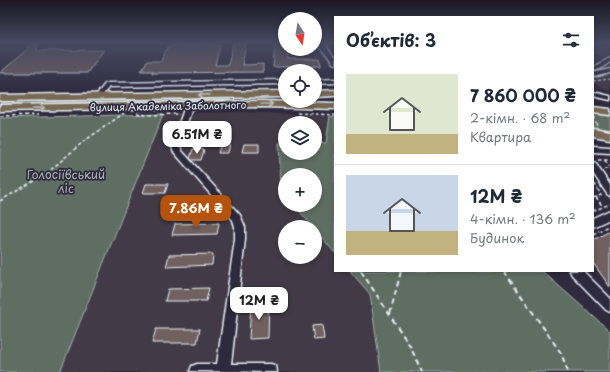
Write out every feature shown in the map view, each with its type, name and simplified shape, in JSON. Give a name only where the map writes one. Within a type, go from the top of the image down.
[{"type":"highway","points":[[322,94],[334,93]]},
{"type":"highway","name":"вулиця Академіка Заболотного","points":[[0,98],[278,94]]},
{"type":"highway","name":"вулиця Академіка Заболотного","points":[[0,108],[188,109],[267,104],[334,106]]},
{"type":"highway","points":[[594,110],[610,112]]},
{"type":"highway","points":[[596,130],[610,135]]},
{"type":"street","points":[[594,70],[602,67],[609,60]]},
{"type":"street","points":[[594,75],[610,71]]},
{"type":"street","points":[[111,80],[226,78]]},
{"type":"street","points":[[322,82],[334,81]]},
{"type":"street","points":[[98,97],[107,85],[278,82]]},
{"type":"street","points":[[594,89],[601,95]]},
{"type":"street","points":[[594,94],[610,98]]},
{"type":"street","points":[[188,109],[176,144],[178,154],[236,218],[240,227],[240,239],[223,372]]},
{"type":"street","points":[[594,149],[607,154]]},
{"type":"street","points":[[596,165],[610,192]]},
{"type":"street","points":[[594,222],[606,211]]},
{"type":"street","points":[[577,272],[610,306]]},
{"type":"street","points":[[197,371],[271,371]]},
{"type":"path","points":[[594,82],[610,79]]},
{"type":"path","points":[[131,113],[146,115],[188,109]]},
{"type":"path","points":[[0,201],[47,173],[83,142],[126,112]]},
{"type":"path","points":[[296,112],[334,114]]},
{"type":"path","points":[[116,114],[124,113]]},
{"type":"path","points":[[0,116],[41,115]]},
{"type":"path","points":[[607,154],[610,160]]},
{"type":"path","points":[[596,165],[607,154]]},
{"type":"path","points":[[596,165],[610,168],[607,154]]},
{"type":"path","points":[[599,184],[594,184],[602,195],[596,197],[606,211]]},
{"type":"path","points":[[606,211],[610,204]]},
{"type":"path","points":[[594,210],[606,211]]},
{"type":"path","points":[[594,233],[610,225]]},
{"type":"path","points":[[362,272],[410,346],[422,372]]},
{"type":"path","points":[[390,315],[401,272]]},
{"type":"path","points":[[505,272],[561,353],[568,372]]},
{"type":"shaded area","points":[[610,69],[610,92],[594,83],[594,74]]},
{"type":"shaded area","points":[[239,112],[330,116],[326,143],[322,143],[322,116],[278,116],[278,160],[280,160],[280,168],[278,168],[278,212],[300,212],[307,220],[278,220],[278,264],[322,264],[322,238],[334,252],[334,272],[351,272],[370,294],[381,372],[60,372],[163,114]]},
{"type":"green space","points":[[230,100],[0,104],[0,102]]},
{"type":"green space","name":"Голосіївський ліс","points":[[163,114],[60,372],[0,372],[0,118]]},
{"type":"green space","points":[[594,114],[610,116],[610,130],[594,127]]},
{"type":"green space","points":[[330,116],[334,117],[334,252],[322,238],[322,220],[307,220],[300,212],[322,212],[322,168],[280,168],[280,160],[322,160],[322,143],[326,143]]},
{"type":"green space","points":[[351,272],[543,272],[610,331],[610,372],[381,372],[370,294]]},
{"type":"building","points":[[14,60],[96,60],[87,73],[0,73]]},
{"type":"building","points":[[216,60],[215,65],[228,65],[229,60],[243,60],[242,65],[263,64],[263,72],[152,73],[153,71],[141,71],[147,61]]},
{"type":"building","points":[[274,60],[320,60],[321,64],[278,64],[278,67],[273,67]]},
{"type":"building","points":[[221,143],[230,144],[228,153],[218,153]]},
{"type":"building","points":[[244,144],[259,144],[259,152],[242,152]]},
{"type":"building","points":[[193,149],[204,150],[201,160],[192,160],[190,158]]},
{"type":"building","points":[[146,184],[168,184],[165,193],[143,193]]},
{"type":"building","points":[[219,223],[217,234],[172,235],[175,224]]},
{"type":"building","points":[[610,231],[610,287],[594,264],[594,239]]},
{"type":"building","points":[[213,254],[212,265],[166,267],[169,255]]},
{"type":"building","points":[[209,288],[206,301],[165,301],[168,289]]},
{"type":"building","points":[[269,302],[268,338],[249,339],[251,303]]},
{"type":"building","points":[[322,325],[324,339],[314,340],[312,326]]},
{"type":"building","points":[[156,329],[200,329],[197,343],[152,343]]}]
